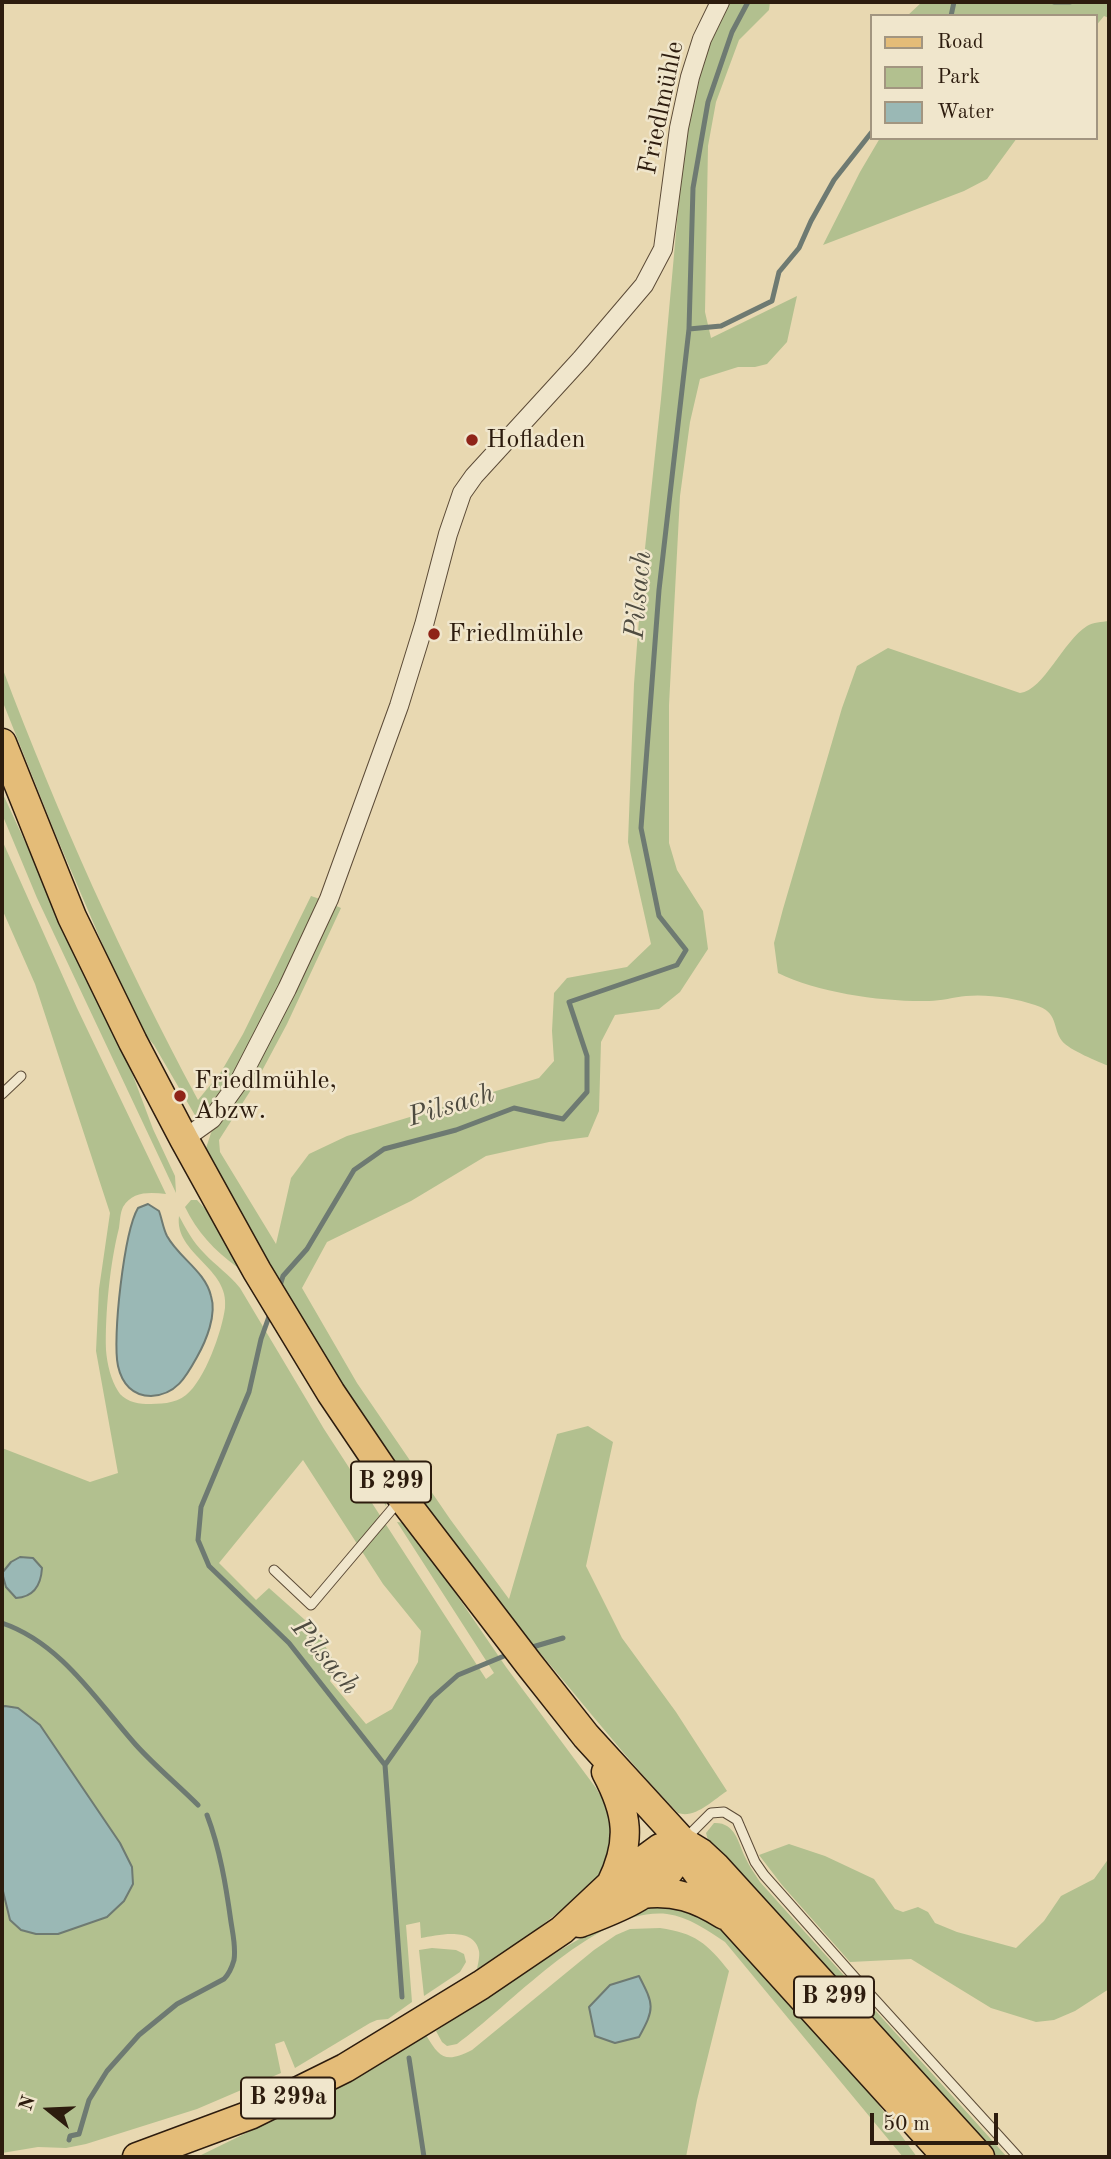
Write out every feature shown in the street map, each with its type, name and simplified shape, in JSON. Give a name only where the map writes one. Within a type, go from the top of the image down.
[{"type":"main road","name":"B 299","points":[[2,743],[77,928],[184,1139],[283,1315],[331,1393],[402,1498],[586,1736],[683,1842],[701,1853],[724,1875],[980,2157]]},
{"type":"main road","name":"B 299a","points":[[586,1736],[616,1791],[626,1822],[622,1857],[611,1884]]},
{"type":"main road","name":"B 299","points":[[683,1842],[691,1864],[732,1920],[947,2157]]},
{"type":"main road","name":"B 299a","points":[[136,2157],[250,2115],[345,2068],[481,1985],[562,1930],[611,1884],[660,1848],[683,1842]]},
{"type":"main road","name":"B 299a","points":[[562,1930],[599,1916],[642,1894],[661,1880],[671,1868],[683,1842]]},
{"type":"main road","name":"B 299a","points":[[642,1894],[686,1895],[706,1903],[732,1920]]},
{"type":"street","name":"Friedlmühle","points":[[184,1139],[212,1119],[240,1080],[281,1002],[329,899],[399,706],[462,493],[474,476],[574,367],[644,285],[663,249],[679,128],[690,77],[702,39],[720,2]]},
{"type":"lane","points":[[2,1094],[20,1076]]},
{"type":"lane","points":[[274,1570],[311,1605],[402,1498]]},
{"type":"lane","points":[[683,1842],[711,1813],[724,1812],[737,1820],[755,1862],[764,1875],[1018,2157]]},
{"type":"green space","points":[[729,2],[770,2],[769,10],[739,40],[716,102],[708,146],[705,312],[711,338],[797,296],[787,342],[767,364],[738,367],[700,379],[690,422],[680,496],[669,705],[669,843],[677,870],[703,911],[708,949],[680,992],[659,1009],[615,1015],[601,1042],[599,1111],[588,1137],[549,1142],[486,1156],[411,1201],[327,1242],[302,1288],[357,1383],[450,1519],[509,1599],[557,1434],[588,1426],[613,1442],[586,1566],[622,1638],[676,1712],[727,1791],[704,1808],[684,1814],[678,1813],[607,1734],[432,1517],[358,1411],[318,1347],[205,1151],[211,1133],[334,905],[341,908],[287,1024],[256,1082],[219,1140],[220,1152],[276,1244],[291,1178],[309,1154],[347,1136],[539,1078],[554,1061],[554,993],[567,978],[627,967],[651,944],[628,842],[634,684],[643,567],[689,108],[703,58],[720,15]]},
{"type":"green space","points":[[922,2],[1109,2],[1109,18],[1104,16],[1097,25],[1097,14],[909,14]]},
{"type":"green space","points":[[879,140],[1016,140],[987,179],[964,191],[823,245]]},
{"type":"green space","points":[[1109,621],[1109,1066],[1062,1041],[1048,1012],[1027,1003],[983,996],[929,1001],[872,998],[812,986],[778,973],[774,943],[842,708],[857,666],[888,648],[1020,693],[1037,683],[1078,633],[1089,625]]},
{"type":"green space","points":[[2,667],[93,887],[198,1100],[221,1072],[243,1034],[311,896],[320,899],[265,1018],[220,1098],[203,1116],[196,1117],[154,1045],[137,1025],[2,700]]},
{"type":"green space","points":[[2,792],[132,1073],[153,1129],[175,1176],[176,1193],[37,898],[2,814]]},
{"type":"green space","points":[[2,840],[77,1008],[166,1194],[136,1195],[127,1202],[121,1212],[107,1305],[106,1336],[108,1366],[118,1391],[126,1399],[142,1404],[167,1403],[182,1398],[200,1378],[216,1342],[225,1308],[224,1294],[211,1271],[185,1241],[179,1216],[200,1249],[240,1288],[324,1429],[486,1679],[494,1673],[397,1522],[406,1523],[413,1531],[506,1667],[596,1788],[608,1809],[614,1828],[608,1865],[588,1889],[528,1936],[477,1969],[479,1951],[470,1938],[454,1934],[421,1938],[420,1922],[406,1925],[412,2002],[388,2019],[370,2023],[295,2068],[284,2041],[275,2044],[281,2073],[197,2109],[86,2144],[66,2148],[38,2147],[2,2153],[2,1448],[90,1482],[118,1473],[96,1351],[99,1289],[110,1213],[35,984],[2,909]],"holes":[[[303,1460],[383,1584],[421,1631],[418,1662],[392,1709],[366,1724],[330,1681],[336,1664],[314,1628],[269,1588],[256,1600],[219,1563]]]},
{"type":"green space","points":[[191,1200],[197,1200],[208,1212],[240,1269],[387,1500],[386,1506],[237,1267],[214,1247],[195,1225],[185,1207]]},
{"type":"green space","points":[[714,1823],[731,1829],[760,1882],[1007,2157],[991,2157],[709,1844],[706,1833]]},
{"type":"green space","points":[[789,1844],[825,1856],[874,1879],[895,1909],[903,1912],[918,1907],[928,1912],[935,1923],[957,1932],[1016,1948],[1044,1921],[1061,1896],[1094,1879],[1109,1858],[1109,1989],[1075,2011],[1054,2020],[1036,2022],[991,2008],[911,1959],[850,1962],[759,1855]]},
{"type":"green space","points":[[640,1906],[673,1906],[720,1925],[854,2071],[917,2157],[903,2157],[725,1942],[698,1925],[667,1914],[640,1916],[613,1926],[584,1942],[457,2044],[447,2046],[442,2042],[436,2031],[561,1950]]},
{"type":"green space","points":[[660,1928],[691,1936],[707,1946],[729,1971],[697,2100],[686,2157],[197,2157],[320,2097],[426,2035],[435,2049],[444,2056],[456,2057],[472,2050],[616,1935],[630,1929]]},
{"type":"green space","points":[[419,1950],[456,1950],[464,1954],[466,1962],[460,1972],[424,1996]]},
{"type":"water","points":[[148,1204],[159,1211],[172,1244],[208,1287],[213,1311],[207,1336],[189,1371],[174,1388],[151,1396],[139,1394],[125,1383],[118,1366],[117,1352],[120,1286],[128,1239],[138,1208]]},
{"type":"water","points":[[20,1557],[33,1558],[42,1568],[40,1580],[32,1593],[16,1598],[6,1587],[2,1573],[11,1562]]},
{"type":"water","points":[[2,1707],[18,1708],[40,1725],[120,1843],[132,1867],[133,1884],[124,1901],[107,1917],[58,1934],[36,1934],[21,1930],[10,1920],[2,1887]]},
{"type":"water","points":[[639,1976],[651,2006],[639,2037],[615,2043],[595,2036],[589,2007],[610,1985]]},
{"type":"waterway","name":"Pilsach","points":[[279,1289],[283,1276],[307,1249],[354,1170],[384,1149],[456,1130],[514,1108],[563,1119],[587,1092],[587,1056],[569,1002],[677,965],[686,950],[659,916],[641,828],[659,590],[689,329],[693,188],[708,102],[732,32],[748,2]]},
{"type":"waterway","points":[[951,14],[954,2]]},
{"type":"waterway","points":[[1054,2],[1070,2]]},
{"type":"waterway","points":[[689,329],[721,326],[772,301],[779,272],[799,248],[834,180],[870,134]]},
{"type":"waterway","name":"Pilsach","points":[[271,1311],[261,1339],[249,1392],[201,1507],[198,1540],[209,1566],[289,1643],[385,1765],[402,1997]]},
{"type":"waterway","points":[[2,1623],[23,1632],[60,1659],[92,1692],[143,1753],[198,1805]]},
{"type":"waterway","points":[[529,1648],[563,1638]]},
{"type":"waterway","points":[[385,1765],[432,1698],[458,1675],[509,1654]]},
{"type":"waterway","points":[[69,2140],[70,2136],[79,2134],[89,2100],[107,2071],[139,2035],[177,2004],[224,1979],[231,1968],[234,1946],[227,1895],[219,1854],[207,1815]]},
{"type":"waterway","name":"Pilsach","points":[[409,2058],[424,2157]]},
{"type":"place","name":"Hofladen","points":[[472,440]]},
{"type":"place","name":"Friedlmühle","points":[[434,634]]},
{"type":"place","name":"Friedlmühle, Abzw.","points":[[180,1096]]}]
